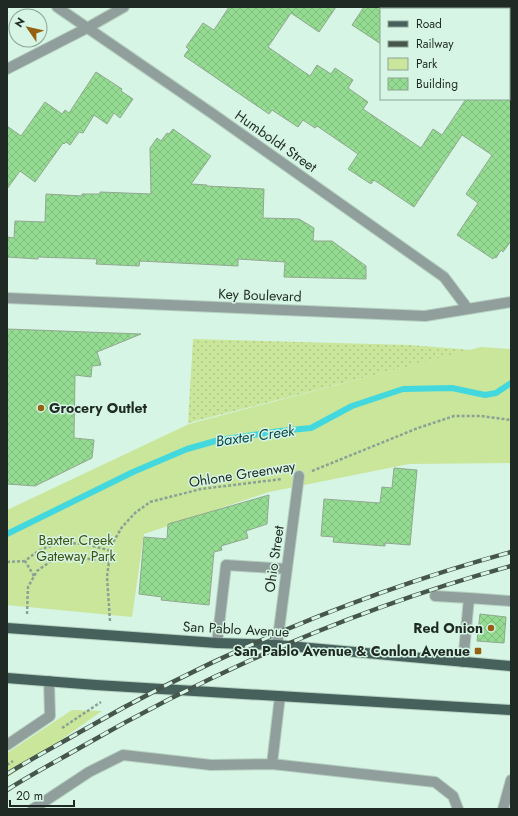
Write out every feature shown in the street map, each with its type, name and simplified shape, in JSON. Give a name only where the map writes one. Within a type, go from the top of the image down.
[{"type":"main road","name":"San Pablo Avenue","points":[[7,628],[217,643],[277,645],[511,666]]},
{"type":"main road","points":[[7,678],[96,685],[511,710]]},
{"type":"street","name":"Humboldt Street","points":[[57,7],[213,114],[444,277],[468,309]]},
{"type":"street","points":[[7,69],[87,28],[124,7]]},
{"type":"street","name":"Key Boulevard","points":[[7,298],[425,316],[511,302]]},
{"type":"street","name":"Ohio Street","points":[[277,645],[299,476]]},
{"type":"street","points":[[217,643],[226,565],[287,569]]},
{"type":"street","points":[[434,596],[511,601]]},
{"type":"street","points":[[463,662],[469,598]]},
{"type":"street","points":[[7,745],[50,716],[49,681]]},
{"type":"street","points":[[272,764],[280,696]]},
{"type":"street","points":[[33,809],[89,772],[123,755],[211,765],[272,764],[435,782],[453,796],[458,809]]},
{"type":"street","points":[[503,809],[511,780]]},
{"type":"path","name":"Ohlone Greenway","points":[[110,621],[107,577],[111,546],[122,527],[135,513],[150,502],[201,489],[299,476],[418,428],[454,416],[481,416],[511,420]]},
{"type":"path","points":[[7,562],[25,561],[33,554],[49,546],[65,544],[80,543],[111,551]]},
{"type":"path","points":[[26,629],[28,587],[37,571],[51,561],[69,556],[109,562]]},
{"type":"path","points":[[25,561],[34,576]]},
{"type":"green space","points":[[193,339],[410,345],[472,350],[188,423]]},
{"type":"green space","name":"Baxter Creek Gateway Park","points":[[481,347],[511,349],[511,463],[409,464],[269,492],[144,534],[132,617],[7,605],[7,510],[189,424]]},
{"type":"green space","points":[[72,710],[102,711],[7,778],[7,753]]},
{"type":"building","points":[[229,7],[336,7],[319,32],[291,13],[268,47],[310,76],[317,65],[331,74],[335,68],[353,80],[348,88],[368,102],[363,109],[421,148],[433,129],[442,135],[465,100],[511,99],[511,241],[503,252],[501,250],[496,258],[494,257],[493,259],[457,235],[478,203],[466,194],[492,155],[462,135],[414,207],[374,180],[371,184],[348,169],[358,154],[317,126],[315,128],[303,120],[298,127],[272,110],[269,114],[184,56],[189,49],[186,47],[203,23],[214,30]]},
{"type":"building","points":[[364,7],[381,7],[380,43],[352,25]]},
{"type":"building","points":[[96,72],[122,89],[121,91],[133,99],[120,118],[114,113],[107,124],[94,115],[83,133],[79,132],[70,145],[66,142],[64,144],[63,143],[35,182],[20,171],[7,189],[7,126],[21,136],[45,102],[62,114],[65,110],[69,113]]},
{"type":"building","points":[[173,129],[211,156],[191,184],[264,189],[263,218],[299,219],[314,228],[313,241],[332,241],[366,266],[366,279],[284,277],[285,262],[238,259],[238,266],[140,261],[139,266],[96,264],[97,259],[38,257],[38,259],[7,257],[7,237],[14,238],[15,221],[45,222],[46,194],[82,196],[82,194],[100,194],[100,192],[151,194],[150,148],[157,138],[161,141],[167,133],[169,134]]},
{"type":"building","name":"Grocery Outlet","points":[[7,329],[141,334],[97,352],[101,365],[92,366],[91,377],[75,375],[74,438],[94,440],[92,458],[35,486],[7,484]]},
{"type":"building","points":[[394,468],[417,470],[410,545],[385,543],[385,546],[333,542],[334,537],[321,536],[324,499],[380,503],[382,487],[392,488]]},
{"type":"building","points":[[269,495],[267,524],[246,531],[248,538],[221,546],[222,550],[214,552],[209,605],[161,600],[162,597],[139,594],[144,537],[167,539],[168,524]]},
{"type":"building","points":[[480,614],[506,617],[504,643],[477,641]]},
{"type":"waterway","name":"Baxter Creek","points":[[7,534],[133,472],[187,449],[219,440],[311,428],[352,406],[403,389],[452,388],[485,395],[496,393],[511,383]]},
{"type":"railway","points":[[7,774],[131,704],[183,677],[290,628],[399,586],[511,552]]},
{"type":"railway","points":[[7,790],[35,773],[185,691],[291,642],[400,601],[455,582],[511,566]]},
{"type":"place","name":"Grocery Outlet","points":[[41,408]]},
{"type":"place","name":"Red Onion","points":[[491,628]]},
{"type":"place","name":"San Pablo Avenue & Conlon Avenue","points":[[478,651]]}]
